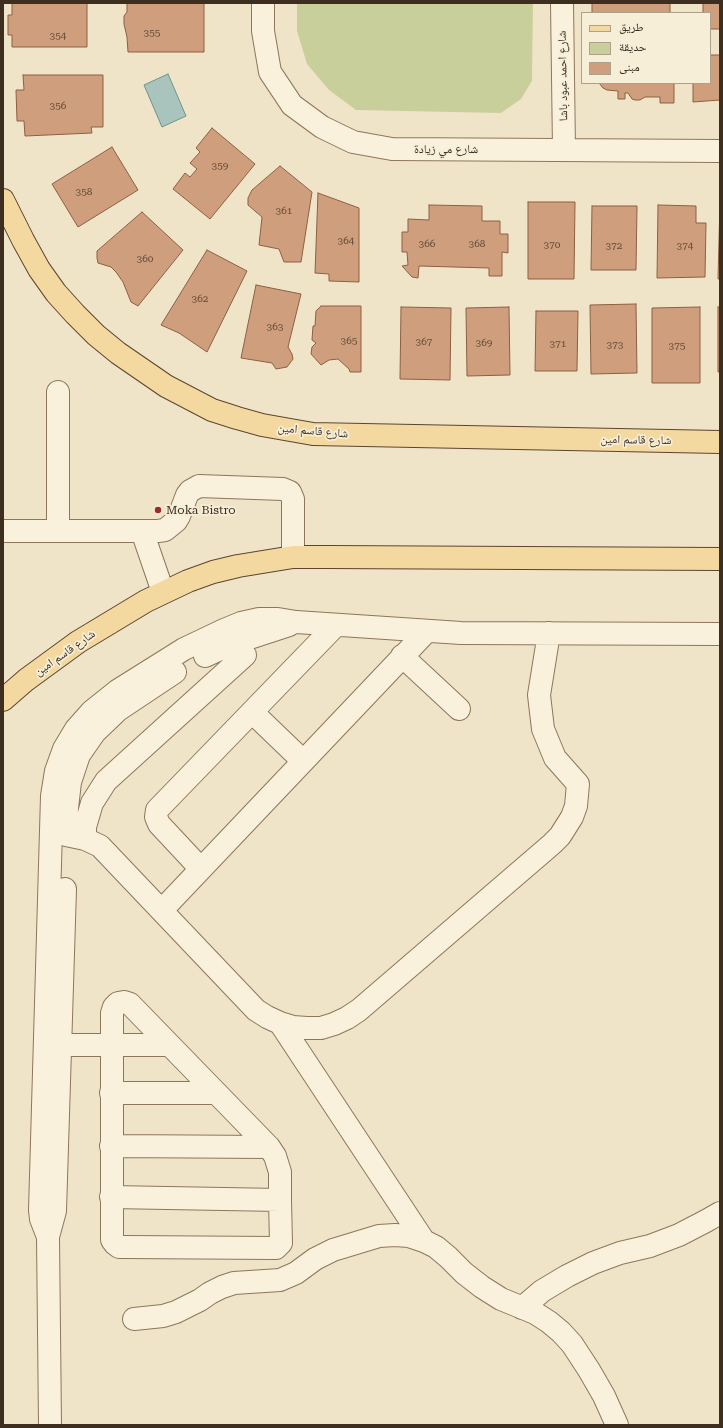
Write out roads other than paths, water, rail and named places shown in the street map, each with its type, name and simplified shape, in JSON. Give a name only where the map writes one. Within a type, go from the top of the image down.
[{"type":"main road","name":"شارع قاسم امين","points":[[3,200],[39,269],[66,304],[96,335],[124,358],[166,386],[212,410],[274,428],[313,434],[718,440]]},
{"type":"main road","name":"شارع قاسم امين","points":[[3,700],[26,680],[78,642],[163,592],[200,576],[238,566],[294,557],[720,559]]},
{"type":"street","name":"شارع مي زيادة","points":[[263,3],[263,31],[270,72],[292,104],[329,130],[353,142],[392,149],[720,151]]},
{"type":"street","name":"شارع احمد عبود باشا","points":[[562,3],[564,150]]},
{"type":"street","points":[[58,392],[58,531]]},
{"type":"street","points":[[3,531],[165,530],[179,516],[190,491],[199,486],[283,489],[290,492],[293,499],[294,557]]},
{"type":"street","points":[[142,531],[163,592]]},
{"type":"street","points":[[50,1425],[48,1237],[55,1211],[52,1045],[52,796],[56,771],[64,749],[76,729],[92,711],[117,691],[184,649],[241,623],[259,619],[278,619],[296,622],[461,633],[720,634]]},
{"type":"street","points":[[52,1045],[76,837],[67,808],[70,782],[79,755],[95,732],[118,710],[182,667],[231,644],[296,622]]},
{"type":"street","points":[[201,869],[159,824],[156,817],[157,810],[336,625]]},
{"type":"street","points":[[162,910],[426,631]]},
{"type":"street","points":[[76,837],[100,846],[256,1010],[280,1023],[293,1027],[321,1028],[334,1024],[359,1010],[552,844],[567,827],[576,806],[578,784],[554,758],[543,729],[539,695],[549,633]]},
{"type":"street","points":[[76,837],[85,827],[92,803],[106,781],[244,656]]},
{"type":"street","points":[[402,656],[459,709]]},
{"type":"street","points":[[252,712],[303,761]]},
{"type":"street","points":[[124,1002],[130,1004],[169,1045],[269,1147],[275,1156],[280,1172],[281,1243],[276,1248],[124,1248],[119,1247],[112,1240],[111,1093],[112,1013],[114,1007],[118,1003],[124,1002]]},
{"type":"street","points":[[280,1023],[424,1240]]},
{"type":"street","points":[[52,1045],[169,1045]]},
{"type":"street","points":[[111,1093],[215,1092]]},
{"type":"street","points":[[111,1146],[269,1147]]},
{"type":"street","points":[[111,1197],[280,1200]]},
{"type":"street","points":[[522,1308],[542,1291],[593,1263],[650,1246],[678,1235],[720,1213]]},
{"type":"street","points":[[134,1319],[163,1316],[176,1312],[200,1300],[210,1293],[234,1283],[285,1279],[315,1259],[333,1250],[379,1236],[410,1236],[424,1240],[436,1247],[464,1273],[482,1287],[501,1299],[535,1313],[561,1332],[572,1344],[589,1370],[604,1396],[617,1425]]},
{"type":"water","points":[[168,74],[186,116],[162,127],[144,85]]},
{"type":"place","name":"Moka Bistro","points":[[158,510]]}]
